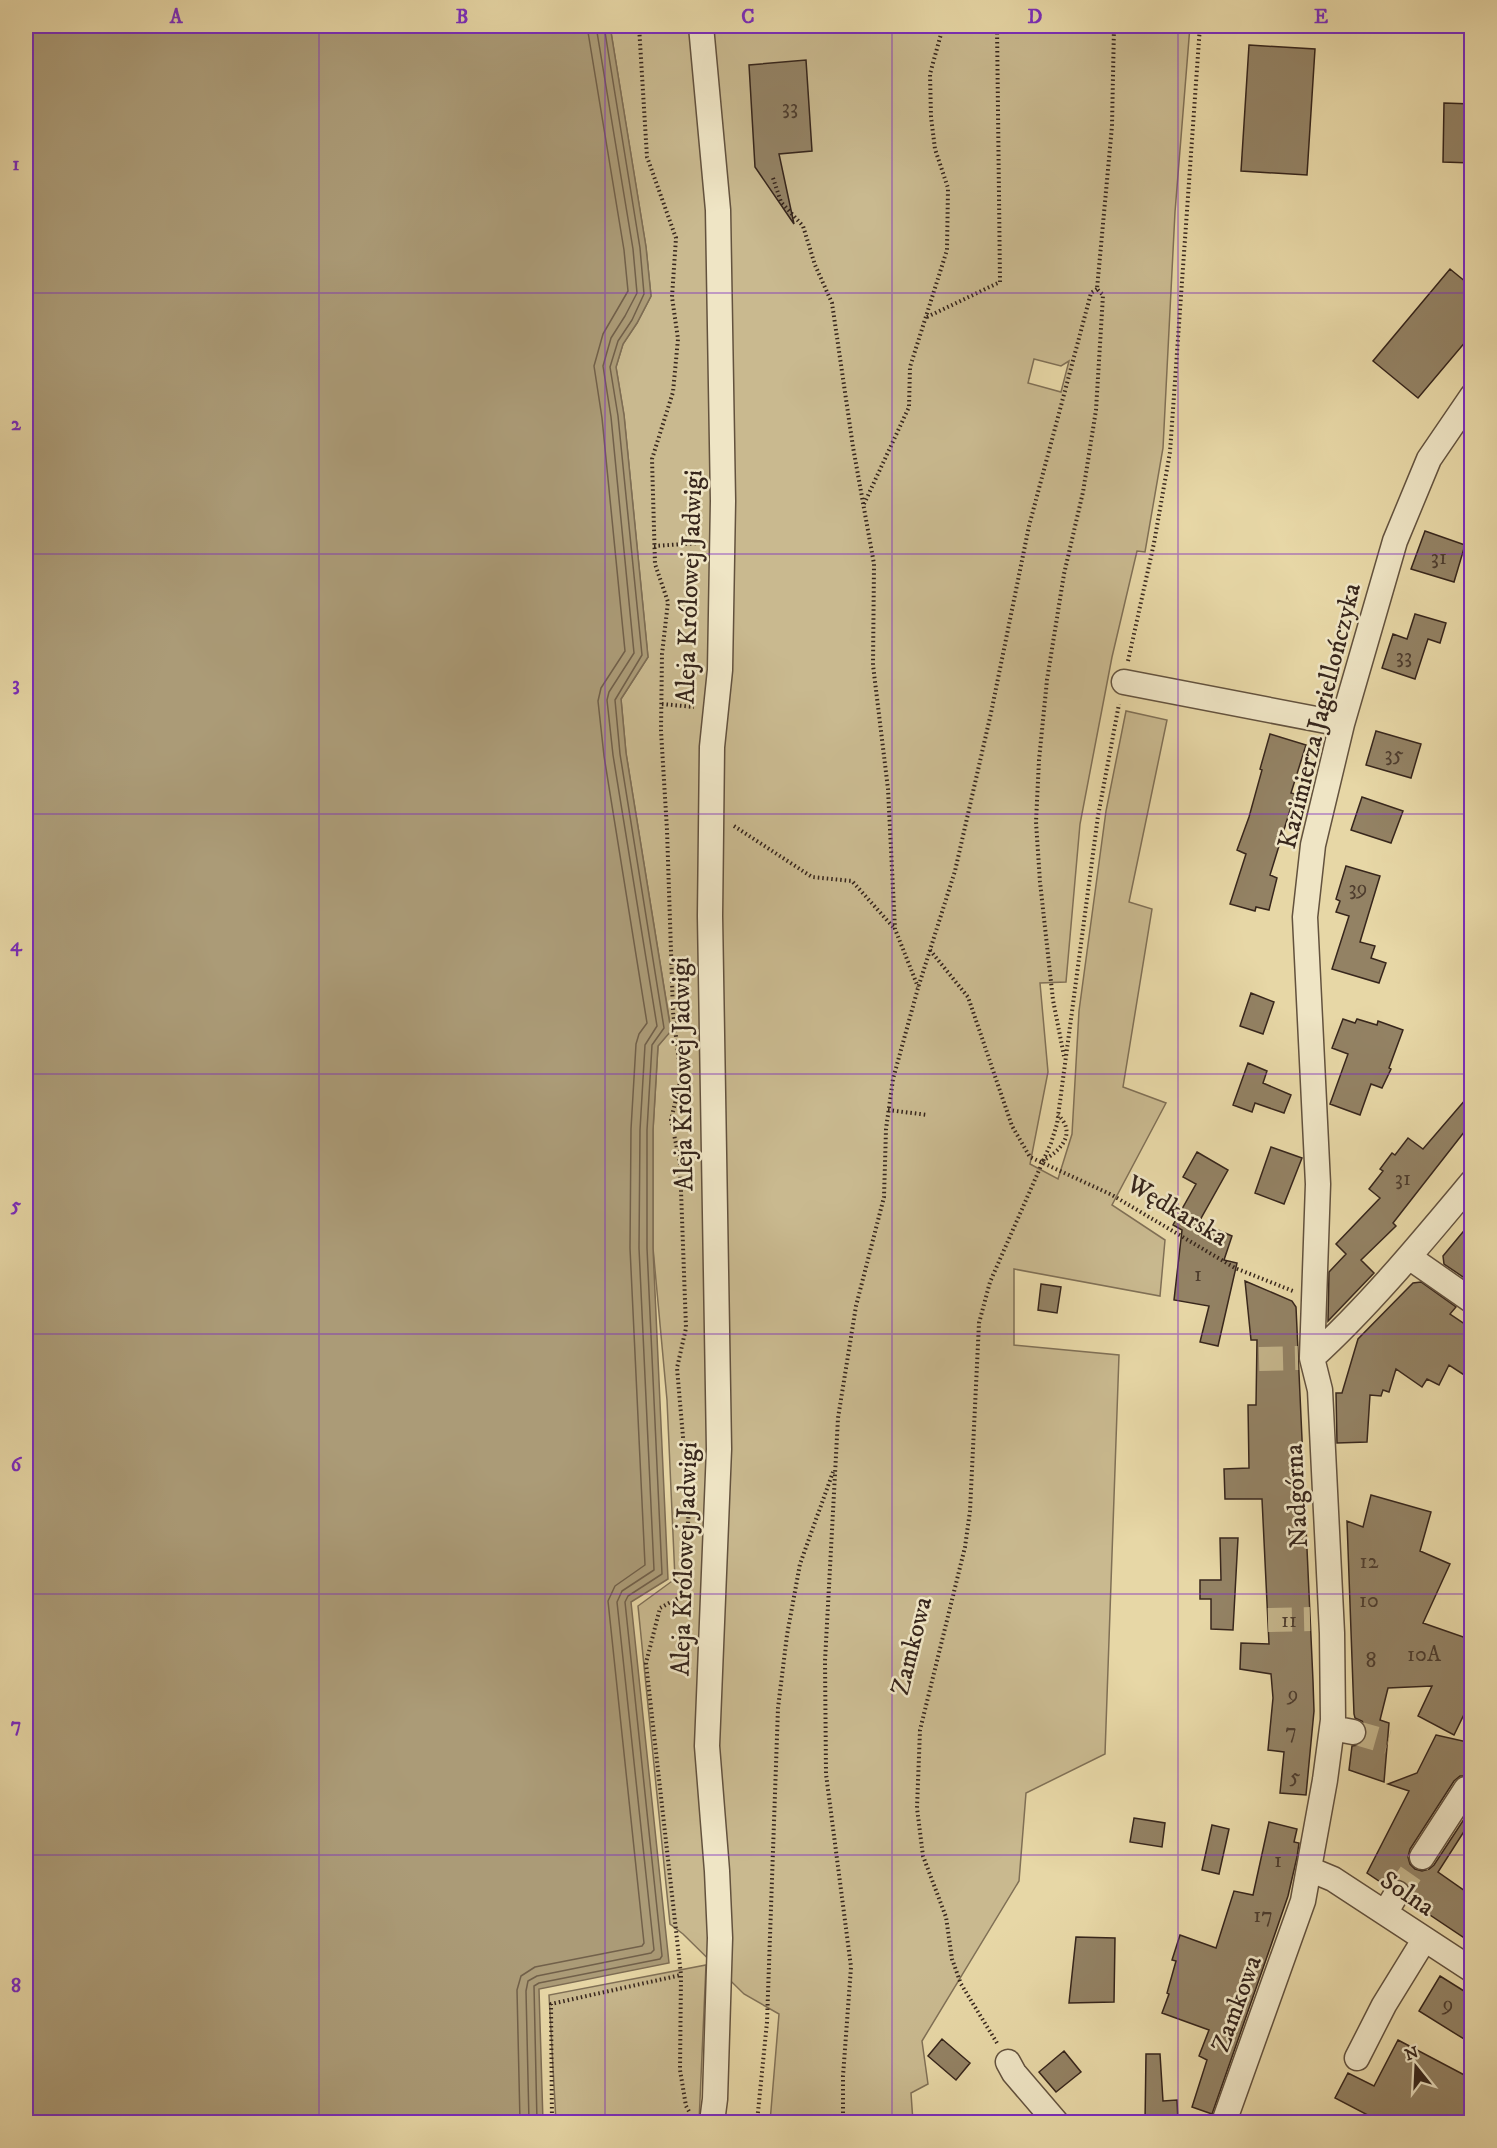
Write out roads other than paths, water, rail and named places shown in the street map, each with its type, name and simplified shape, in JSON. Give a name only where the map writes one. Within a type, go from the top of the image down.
[{"type":"street","name":"Aleja Królowej Jadwigi","points":[[701,26],[718,210],[722,542],[720,670],[712,747],[710,916],[719,1449],[707,1746],[720,1938],[715,2100],[702,2119]]},
{"type":"street","name":"Kazimierza Jagiellończyka","points":[[1308,1359],[1318,1184],[1305,917],[1313,845],[1342,724],[1395,542],[1430,459],[1472,396]]},
{"type":"street","points":[[1124,682],[1342,724]]},
{"type":"street","points":[[1308,1359],[1336,1336],[1409,1257],[1472,1182]]},
{"type":"street","points":[[1409,1257],[1472,1301]]},
{"type":"street","name":"Nadgórna","points":[[1308,1359],[1320,1390],[1320,1619],[1343,1730],[1325,1780],[1309,1869]]},
{"type":"street","points":[[1422,1857],[1466,1789]]},
{"type":"street","name":"Solna","points":[[1309,1869],[1391,1903],[1424,1940],[1472,1970]]},
{"type":"street","name":"Zamkowa","points":[[1224,2122],[1303,1901],[1309,1869]]},
{"type":"street","points":[[1357,2058],[1384,2005],[1424,1940]]},
{"type":"street","points":[[1008,2062],[1014,2073],[1056,2122]]},
{"type":"water","points":[[26,26],[610,26],[646,247],[651,296],[623,344],[616,367],[624,415],[648,657],[621,699],[626,753],[671,1031],[658,1046],[653,1130],[653,1248],[668,1579],[631,1602],[669,1963],[539,1989],[543,2122],[26,2122]]},
{"type":"tunnel","points":[[1259,1359],[1298,1358]]},
{"type":"tunnel","points":[[1268,1620],[1310,1619]]},
{"type":"tunnel","points":[[1353,1732],[1388,1742]]},
{"type":"tunnel","points":[[1397,1893],[1422,1857]]}]
